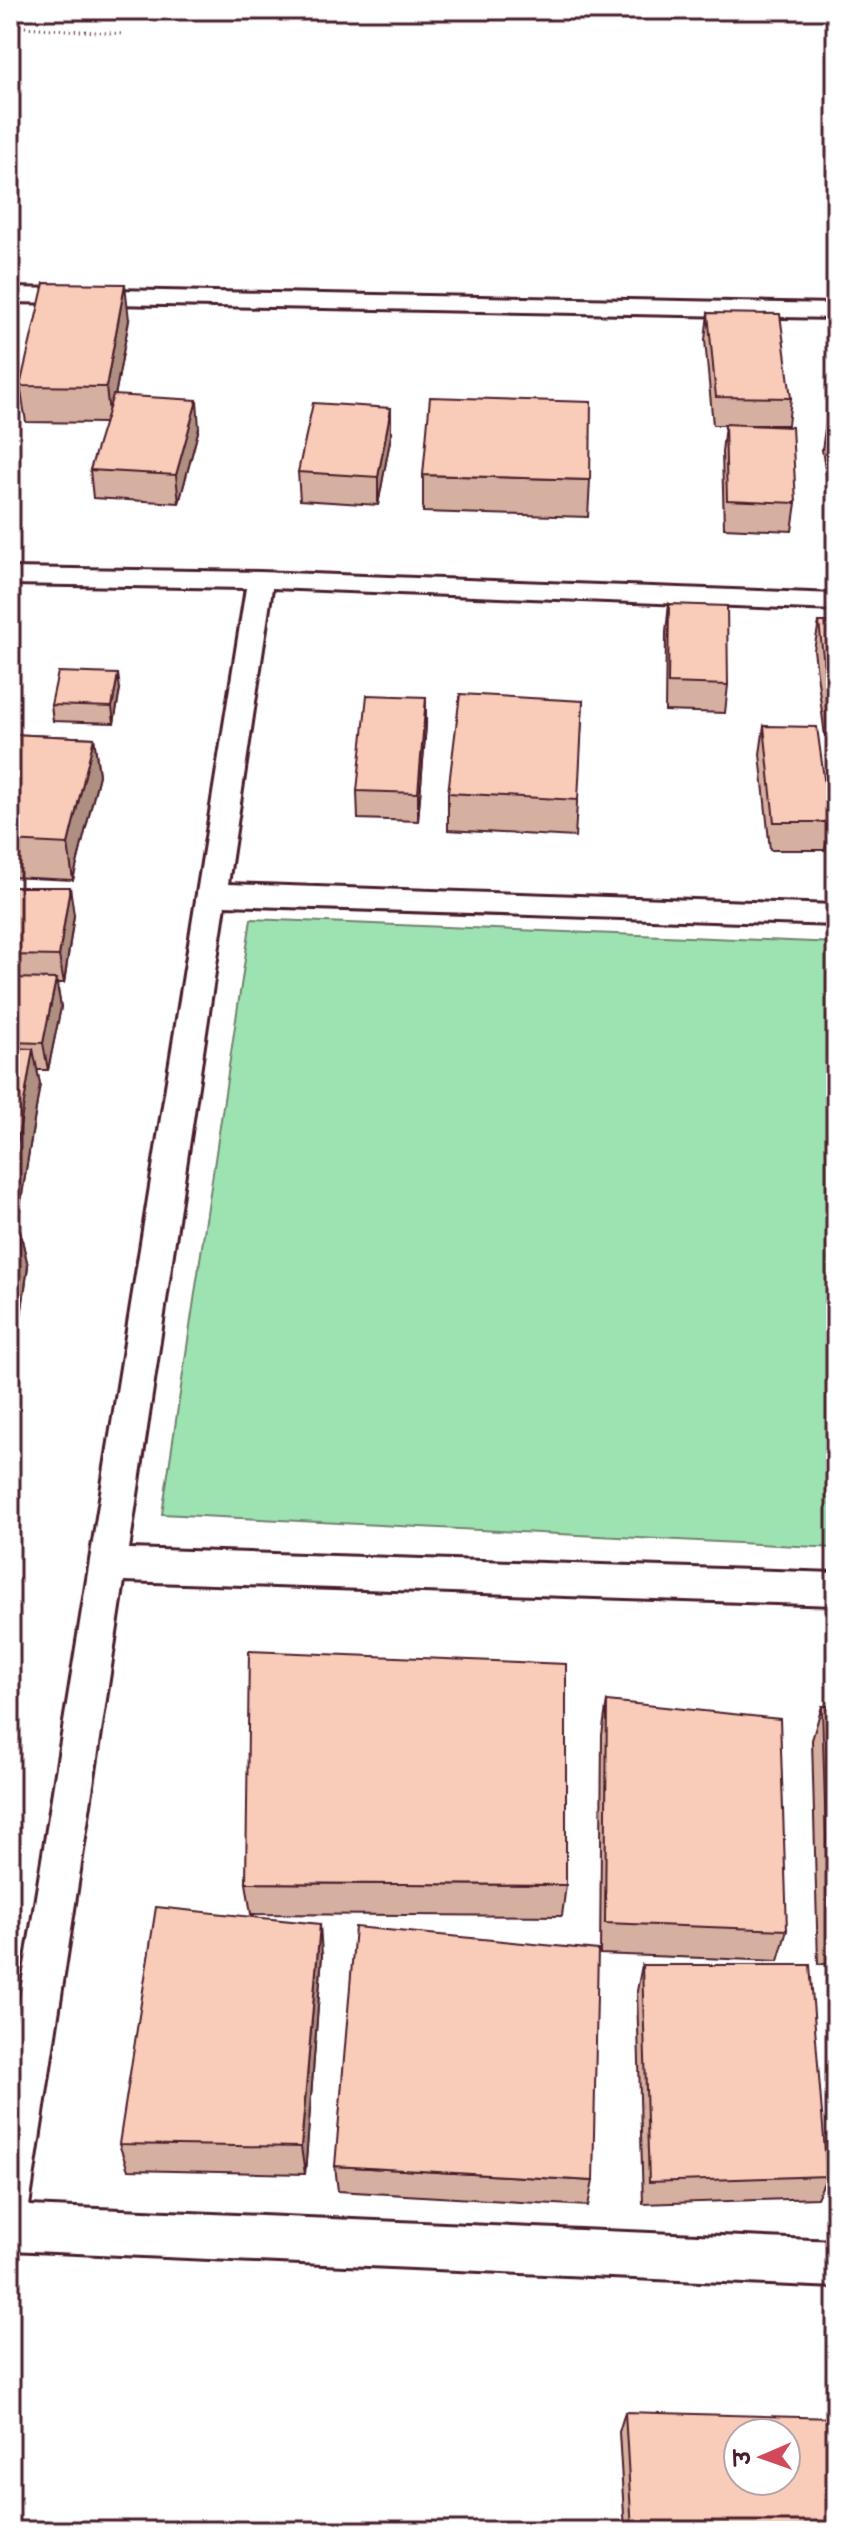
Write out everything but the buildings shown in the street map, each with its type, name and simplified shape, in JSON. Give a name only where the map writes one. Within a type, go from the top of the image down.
[{"type":"lane","points":[[10,295],[836,311]]},
{"type":"lane","points":[[10,576],[260,580],[836,602]]},
{"type":"lane","points":[[10,2198],[260,580]]},
{"type":"lane","points":[[212,894],[836,915]]},
{"type":"lane","points":[[108,1564],[836,1589]]},
{"type":"lane","points":[[10,2228],[836,2264]]},
{"type":"path","points":[[10,26],[124,34]]},
{"type":"green space","points":[[251,919],[836,943],[836,1548],[162,1514]]}]
